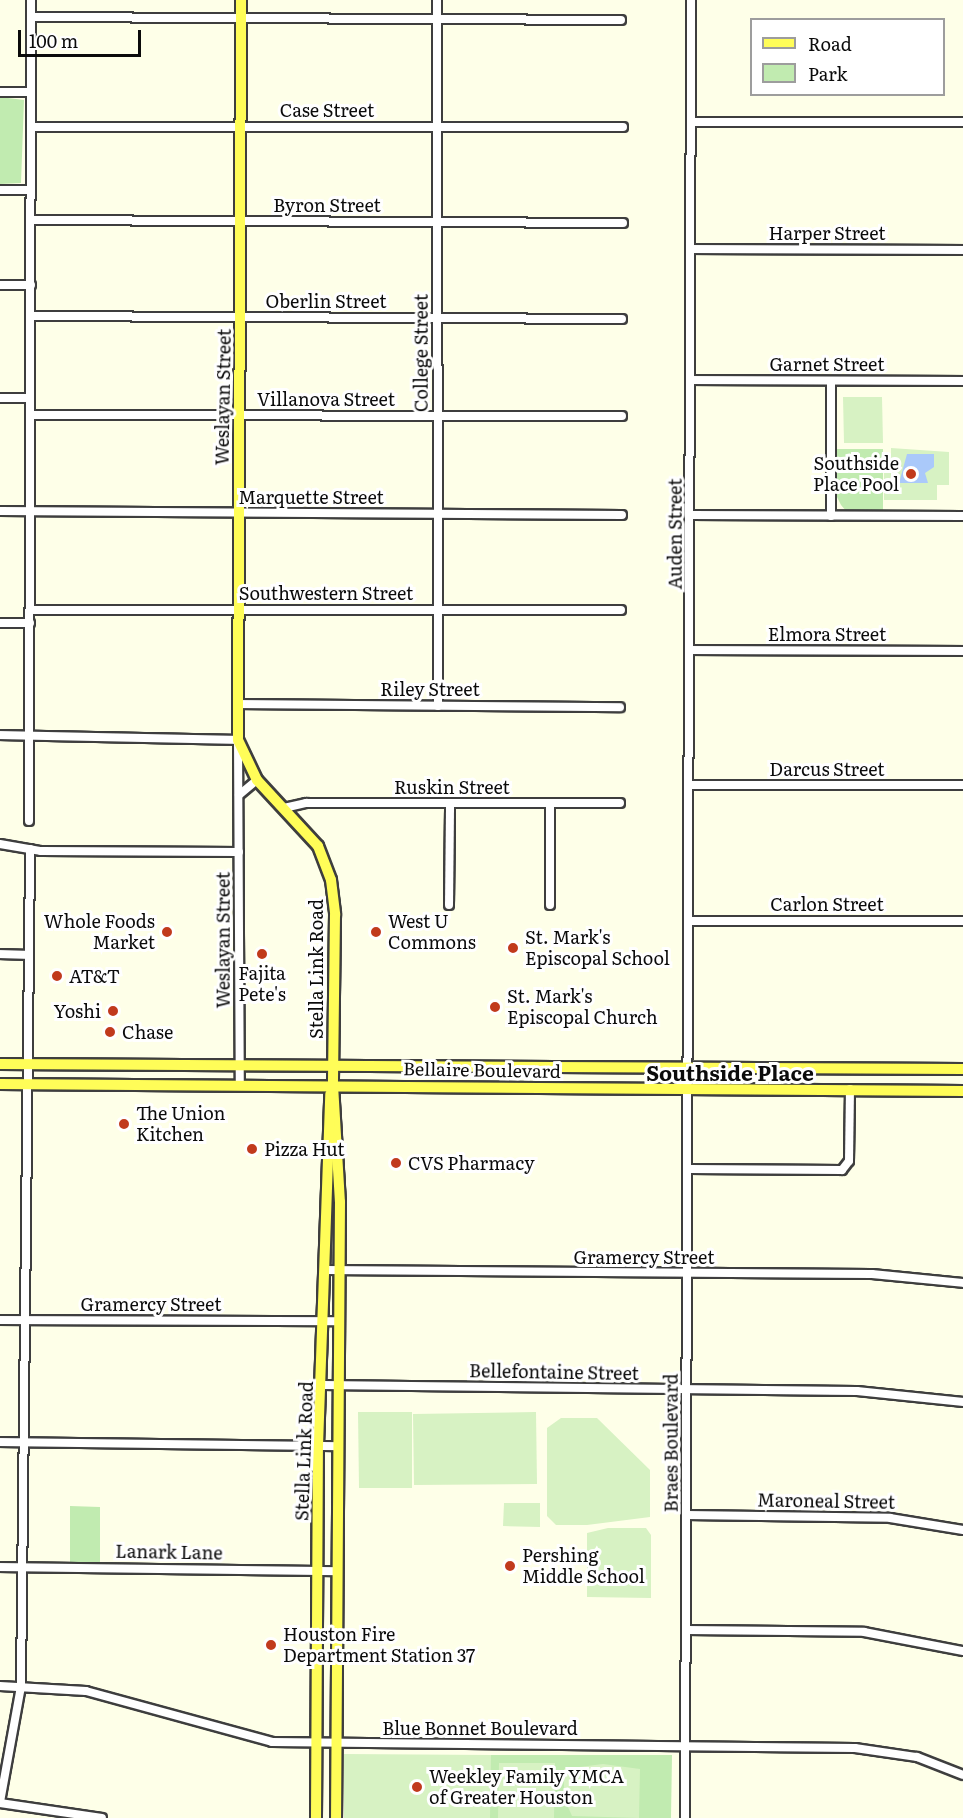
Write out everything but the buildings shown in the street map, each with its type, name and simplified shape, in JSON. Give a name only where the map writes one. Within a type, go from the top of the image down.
[{"type":"main road","name":"Weslayan Street","points":[[238,740],[241,0]]},
{"type":"main road","name":"Stella Link Road","points":[[238,740],[257,780],[318,846],[331,880],[333,1085],[340,1202],[336,1818]]},
{"type":"main road","name":"Bellaire Boulevard","points":[[0,1064],[963,1070]]},
{"type":"main road","points":[[424,1068],[424,1086]]},
{"type":"main road","points":[[553,1068],[554,1087]]},
{"type":"main road","points":[[884,1069],[884,1090]]},
{"type":"main road","name":"Bellaire Boulevard","points":[[0,1084],[963,1091]]},
{"type":"main road","name":"Stella Link Road","points":[[316,1818],[318,1446],[325,1321],[325,1202],[333,1085]]},
{"type":"main road","points":[[325,1202],[340,1202]]},
{"type":"main road","points":[[318,1626],[337,1626]]},
{"type":"main road","points":[[318,1647],[337,1647]]},
{"type":"main road","points":[[317,1682],[336,1683]]},
{"type":"street","points":[[29,821],[31,0]]},
{"type":"street","name":"College Street","points":[[437,0],[439,127],[438,706]]},
{"type":"street","name":"Auden Street","points":[[691,0],[691,1068]]},
{"type":"street","points":[[31,17],[621,20]]},
{"type":"street","points":[[0,92],[31,92]]},
{"type":"street","points":[[691,122],[963,122]]},
{"type":"street","name":"Case Street","points":[[31,127],[623,127]]},
{"type":"street","points":[[0,190],[31,190]]},
{"type":"street","name":"Byron Street","points":[[30,220],[623,223]]},
{"type":"street","name":"Harper Street","points":[[691,249],[963,250]]},
{"type":"street","points":[[0,285],[31,285]]},
{"type":"street","name":"Oberlin Street","points":[[30,316],[622,319]]},
{"type":"street","name":"Garnet Street","points":[[691,380],[963,381]]},
{"type":"street","points":[[831,381],[831,516]]},
{"type":"street","points":[[0,398],[30,398]]},
{"type":"street","name":"Villanova Street","points":[[30,416],[622,416]]},
{"type":"street","name":"Marquette Street","points":[[0,511],[622,515]]},
{"type":"street","points":[[691,515],[963,516]]},
{"type":"street","name":"Southwestern Street","points":[[30,610],[621,610]]},
{"type":"street","points":[[0,623],[30,623]]},
{"type":"street","name":"Elmora Street","points":[[691,650],[963,651]]},
{"type":"street","name":"Riley Street","points":[[239,704],[620,707]]},
{"type":"street","points":[[0,735],[238,740]]},
{"type":"street","name":"Weslayan Street","points":[[238,740],[240,1085]]},
{"type":"street","points":[[239,795],[257,780]]},
{"type":"street","name":"Darcus Street","points":[[691,785],[963,785]]},
{"type":"street","name":"Ruskin Street","points":[[284,808],[306,803],[620,803]]},
{"type":"street","points":[[449,905],[450,803]]},
{"type":"street","points":[[550,803],[550,905]]},
{"type":"street","points":[[0,844],[30,849],[239,852]]},
{"type":"street","points":[[30,849],[23,1320],[21,1686],[0,1802],[102,1818]]},
{"type":"street","name":"Carlon Street","points":[[691,921],[963,921]]},
{"type":"street","points":[[0,954],[28,955]]},
{"type":"street","name":"Braes Boulevard","points":[[685,1818],[691,1068]]},
{"type":"street","points":[[690,1170],[842,1170],[849,1161],[850,1089]]},
{"type":"street","name":"Gramercy Street","points":[[325,1270],[872,1274],[963,1283]]},
{"type":"street","name":"Gramercy Street","points":[[0,1320],[339,1321]]},
{"type":"street","name":"Bellefontaine Street","points":[[323,1385],[868,1391],[963,1402]]},
{"type":"street","points":[[0,1442],[339,1446]]},
{"type":"street","name":"Maroneal Street","points":[[687,1515],[890,1518],[963,1530]]},
{"type":"street","name":"Lanark Lane","points":[[0,1567],[338,1571]]},
{"type":"street","points":[[687,1630],[864,1632],[963,1651]]},
{"type":"street","name":"Blue Bonnet Boulevard","points":[[0,1686],[86,1691],[227,1734],[317,1743],[876,1749],[963,1775]]},
{"type":"green space","points":[[0,97],[24,100],[21,183],[0,184]]},
{"type":"green space","points":[[843,397],[882,397],[883,443],[844,443]]},
{"type":"green space","name":"Southside Place Pool","points":[[891,448],[949,452],[949,485],[937,485],[937,500],[884,500],[884,459],[891,457]]},
{"type":"green space","points":[[835,449],[883,449],[883,511],[847,512],[841,505],[835,493]]},
{"type":"green space","points":[[358,1412],[412,1412],[412,1488],[359,1488]]},
{"type":"green space","points":[[536,1412],[537,1484],[414,1485],[413,1414]]},
{"type":"green space","points":[[561,1418],[597,1418],[650,1470],[650,1517],[587,1525],[556,1525],[547,1516],[547,1428]]},
{"type":"green space","points":[[504,1503],[540,1503],[540,1527],[503,1526]]},
{"type":"green space","points":[[70,1506],[100,1507],[100,1563],[70,1562]]},
{"type":"green space","points":[[608,1528],[646,1528],[651,1535],[651,1598],[587,1597],[587,1533]]},
{"type":"green space","name":"Weekley Family YMCA of Greater Houston","points":[[344,1754],[491,1755],[490,1818],[344,1818]]},
{"type":"green space","points":[[491,1755],[672,1755],[671,1818],[425,1818]]},
{"type":"green space","points":[[499,1763],[555,1763],[554,1818],[498,1818]]},
{"type":"green space","points":[[603,1764],[640,1769],[639,1818],[572,1816],[564,1798],[564,1769]]},
{"type":"water","points":[[907,454],[934,454],[934,467],[925,473],[928,483],[899,483]]},
{"type":"place","name":"Southside Place Pool","points":[[911,474]]},
{"type":"place","name":"Whole Foods Market","points":[[167,932]]},
{"type":"place","name":"West U Commons","points":[[376,932]]},
{"type":"place","name":"St. Mark's Episcopal School","points":[[513,948]]},
{"type":"place","name":"Fajita Pete's","points":[[262,954]]},
{"type":"place","name":"AT&T","points":[[57,976]]},
{"type":"place","name":"St. Mark's Episcopal Church","points":[[495,1007]]},
{"type":"place","name":"Yoshi","points":[[113,1011]]},
{"type":"place","name":"Chase","points":[[110,1032]]},
{"type":"place","name":"The Union Kitchen","points":[[124,1124]]},
{"type":"place","name":"Pizza Hut","points":[[252,1149]]},
{"type":"place","name":"CVS Pharmacy","points":[[396,1163]]},
{"type":"place","name":"Pershing Middle School","points":[[510,1566]]},
{"type":"place","name":"Houston Fire Department Station 37","points":[[271,1645]]},
{"type":"place","name":"Weekley Family YMCA of Greater Houston","points":[[417,1787]]},
{"type":"district","name":"Southside Place","points":[[730,1072]]}]
